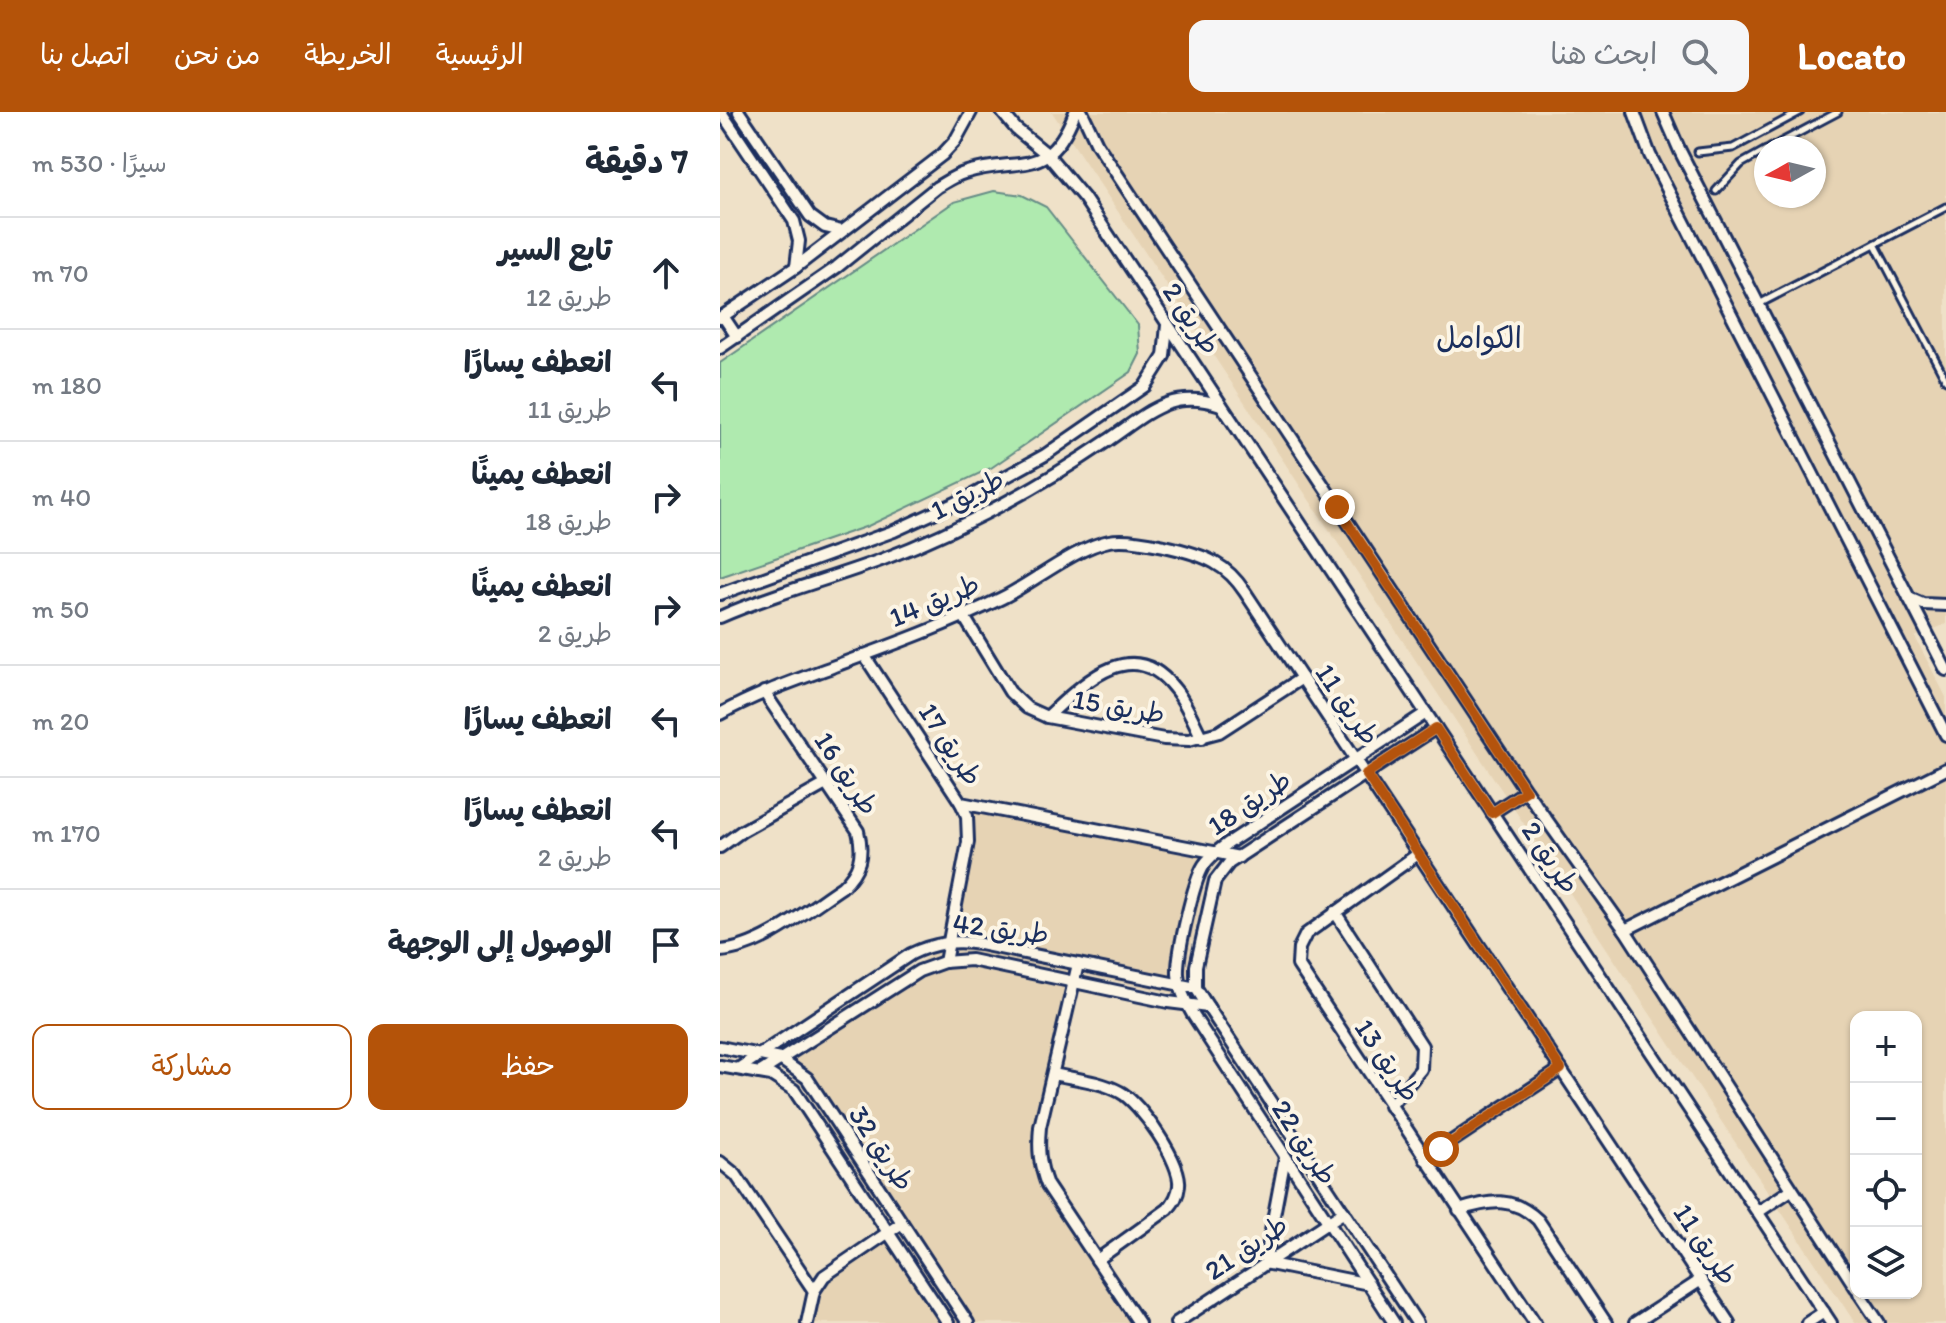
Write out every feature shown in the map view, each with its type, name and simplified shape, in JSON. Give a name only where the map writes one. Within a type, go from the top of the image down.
[{"type":"street","points":[[721,112],[794,221],[798,234],[796,267]]},
{"type":"street","points":[[737,337],[721,317],[796,267],[942,155],[955,141],[971,112]]},
{"type":"street","name":"طريق 2","points":[[1002,112],[1016,129],[1048,155],[1084,198],[1831,1323]]},
{"type":"street","points":[[720,348],[837,267],[937,187],[954,177],[992,167],[1022,166],[1048,155],[1068,131],[1075,112]]},
{"type":"street","name":"طريق 2","points":[[1082,112],[1097,144],[1526,791],[1625,930],[1850,1279]]},
{"type":"street","points":[[1634,112],[1650,155],[1946,735]]},
{"type":"street","points":[[1663,112],[1680,151],[1946,670]]},
{"type":"street","points":[[720,135],[742,116],[810,216],[825,227],[842,231]]},
{"type":"street","name":"طريق 1","points":[[720,594],[894,531],[971,496],[1045,455],[1145,386],[1164,356],[1167,323]]},
{"type":"street","name":"طريق 1","points":[[720,617],[883,559],[968,522],[1075,462],[1156,407],[1189,398],[1221,405]]},
{"type":"street","name":"طريق 14","points":[[720,714],[764,692],[1002,598],[1095,545],[1125,540],[1164,548]]},
{"type":"street","name":"طريق 11","points":[[1164,548],[1200,556],[1226,570],[1245,592],[1729,1323]]},
{"type":"street","points":[[1909,598],[1923,604],[1946,605]]},
{"type":"street","name":"طريق 15","points":[[963,615],[1010,692],[1027,708],[1047,717],[1164,739],[1202,738],[1235,724],[1302,678]]},
{"type":"street","name":"طريق 17","points":[[864,655],[961,803],[970,829],[945,962]]},
{"type":"street","points":[[1047,717],[1078,688],[1107,668],[1137,664],[1152,669],[1175,689],[1202,738]]},
{"type":"street","name":"طريق 16","points":[[720,951],[753,944],[842,887],[853,876],[862,850],[858,831],[764,692]]},
{"type":"street","name":"طريق 18","points":[[1180,985],[1179,959],[1199,874],[1215,853],[1426,713]]},
{"type":"street","name":"طريق 18","points":[[1196,988],[1196,966],[1215,881],[1229,863],[1436,728]]},
{"type":"street","points":[[1625,930],[1946,769]]},
{"type":"street","points":[[720,847],[742,831],[826,784]]},
{"type":"street","points":[[1492,813],[1526,791]]},
{"type":"street","points":[[961,803],[1239,857]]},
{"type":"street","name":"طريق 13","points":[[1418,854],[1311,930],[1302,941],[1298,965],[1535,1323]]},
{"type":"street","points":[[1335,912],[1422,1046],[1421,1069],[1390,1106]]},
{"type":"street","name":"طريق 42","points":[[738,1069],[911,954],[949,942],[980,944],[1196,988]]},
{"type":"street","name":"طريق 42","points":[[759,1073],[919,971],[945,962],[985,962],[1208,1007]]},
{"type":"street","points":[[1078,964],[1040,1127],[1040,1166],[1047,1185],[1139,1323]]},
{"type":"street","name":"طريق 22","points":[[1180,985],[1187,1005],[1394,1323]]},
{"type":"street","name":"طريق 22","points":[[1196,988],[1417,1323]]},
{"type":"street","name":"طريق 32","points":[[720,1047],[780,1059],[807,1078],[968,1323]]},
{"type":"street","name":"طريق 32","points":[[720,1066],[779,1078],[794,1090],[948,1323]]},
{"type":"street","points":[[1425,1159],[1561,1069]]},
{"type":"street","points":[[1053,1074],[1101,1085],[1127,1096],[1157,1135],[1179,1176],[1176,1199],[1168,1209],[1097,1260]]},
{"type":"street","points":[[1285,1157],[1265,1263],[1369,1284]]},
{"type":"street","points":[[720,1162],[736,1175],[814,1291]]},
{"type":"street","points":[[1758,1212],[1791,1190]]},
{"type":"street","points":[[1459,1210],[1502,1201],[1528,1210],[1538,1220],[1606,1323]]},
{"type":"street","name":"طريق 21","points":[[1176,1323],[1344,1212]]},
{"type":"street","points":[[807,1323],[814,1291],[831,1270],[902,1223]]},
{"type":"street","points":[[1635,1323],[1701,1280]]},
{"type":"street","name":"طريق 2","points":[[1863,1299],[1879,1323]]},
{"type":"street","points":[[1807,1323],[1824,1312]]},
{"type":"lane","points":[[1698,152],[1733,148],[1800,112]]},
{"type":"lane","points":[[1793,136],[1838,112]]},
{"type":"lane","points":[[1716,191],[1741,164],[1754,157]]},
{"type":"lane","points":[[1758,304],[1946,207]]},
{"type":"lane","points":[[1875,244],[1946,380]]},
{"type":"shaded area","points":[[1052,112],[1946,112],[1946,624],[1915,637],[1946,697],[1946,1323],[1855,1323]]},
{"type":"shaded area","points":[[958,795],[1232,850],[1217,862],[1206,878],[1189,957],[1187,976],[1190,997],[1072,972],[1036,1126],[1033,1148],[1035,1168],[1042,1185],[1134,1323],[811,1323],[816,1296],[826,1279],[897,1231],[801,1085],[791,1074],[762,1062],[933,953],[946,932],[963,837]]},
{"type":"green space","points":[[994,191],[1022,195],[1046,207],[1138,325],[1140,354],[1131,372],[991,468],[868,526],[720,577],[720,363],[954,202]]},
{"type":"district","name":"الكوامل","points":[[1479,338]]},
{"type":"route","points":[[1337,507],[1526,791],[1492,813],[1436,728],[1366,774],[1561,1069],[1441,1149]]}]
